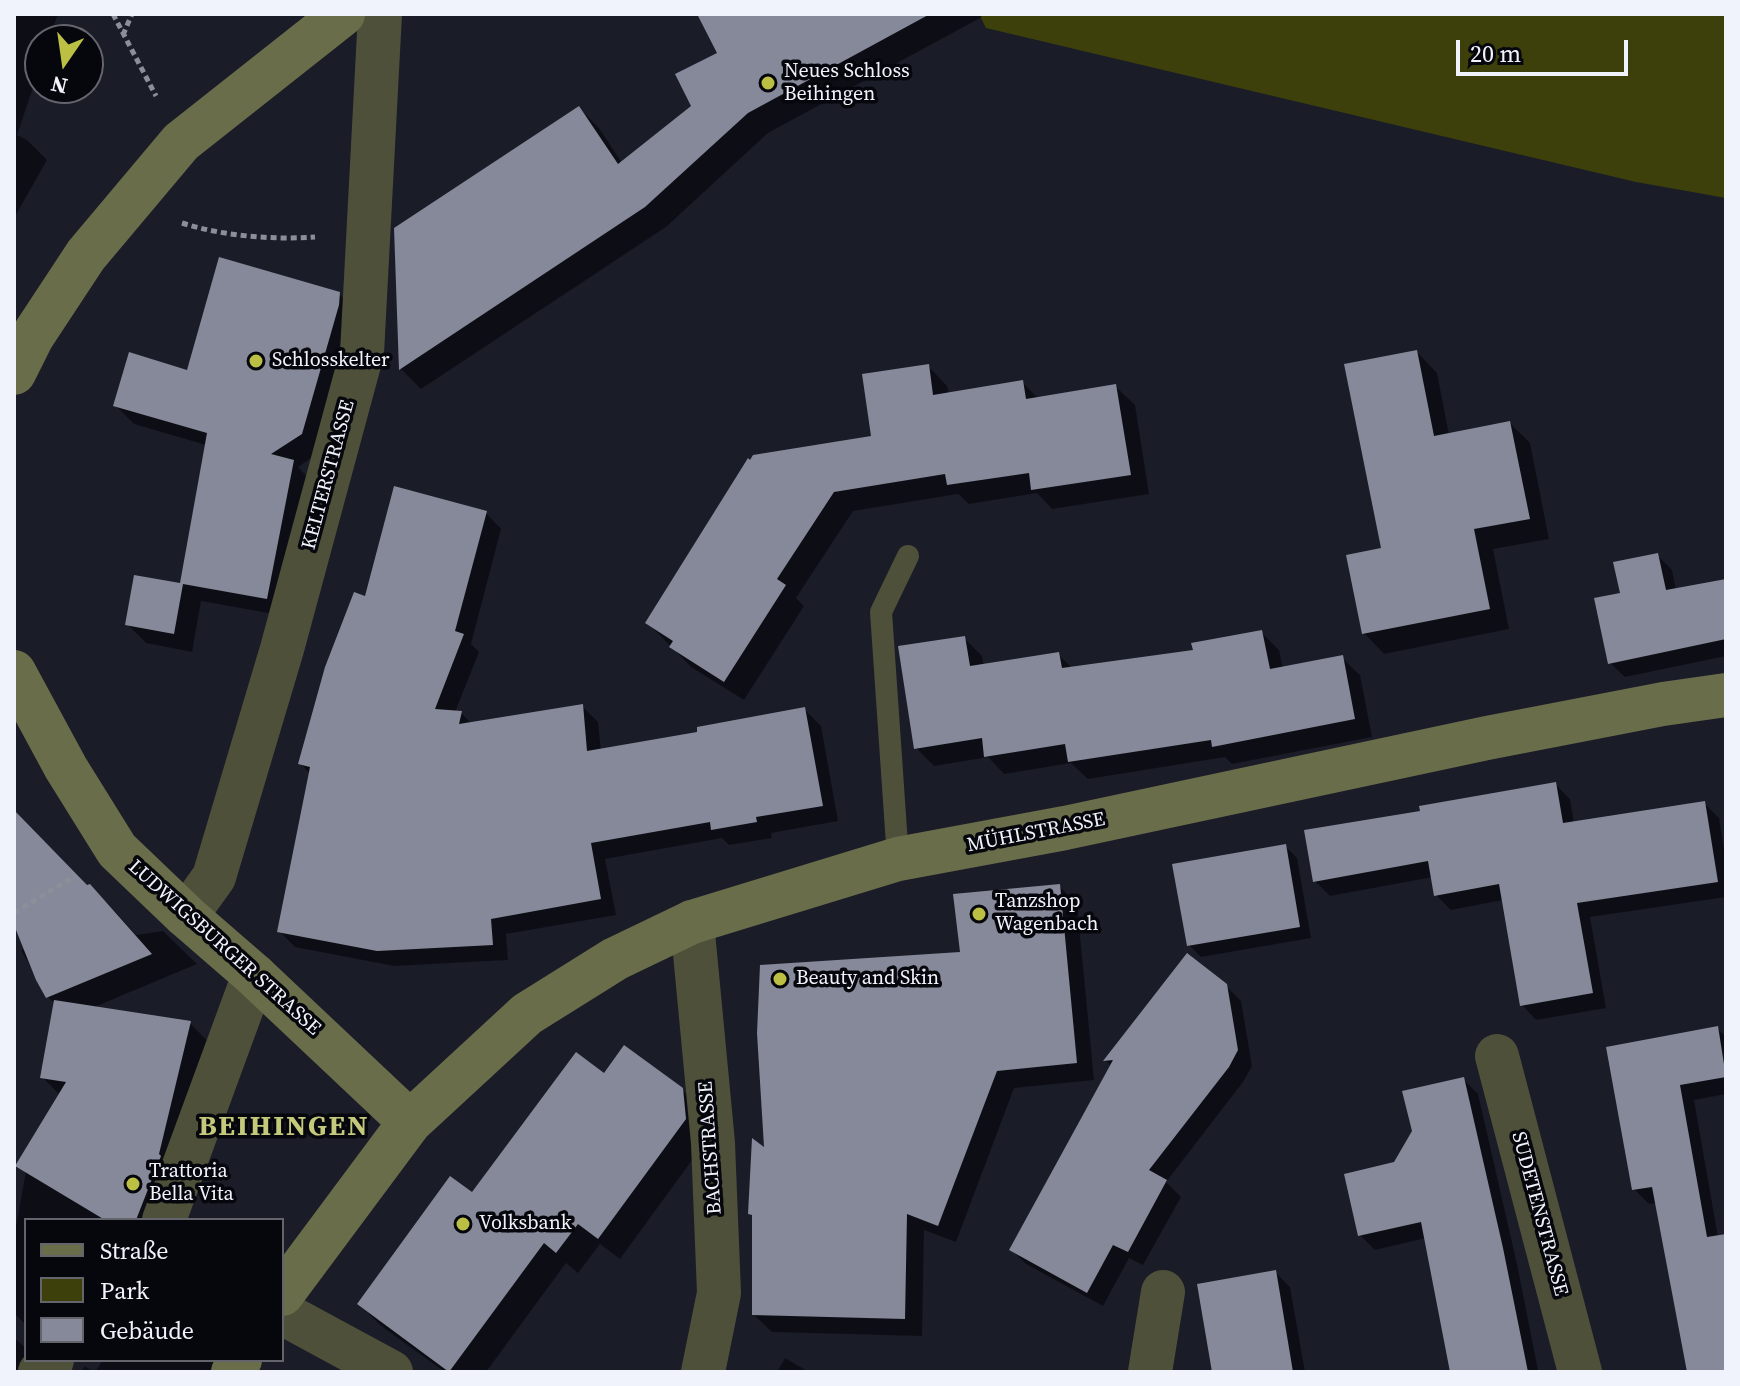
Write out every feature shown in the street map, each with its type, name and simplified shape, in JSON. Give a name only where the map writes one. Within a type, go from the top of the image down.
[{"type":"main road","points":[[14,373],[32,337],[86,255],[181,142],[343,14]]},
{"type":"main road","name":"LUDWIGSBURGER STRASSE","points":[[14,672],[66,768],[117,850],[410,1122]]},
{"type":"main road","name":"MÜHLSTRASSE","points":[[284,1291],[410,1122],[527,1014],[615,959],[692,922],[898,859],[1065,828],[1487,738],[1726,695]]},
{"type":"street","name":"KELTERSTRASSE","points":[[186,916],[214,877],[282,649],[362,353],[380,14]]},
{"type":"street","name":"BACHSTRASSE","points":[[692,922],[713,1143],[719,1293],[703,1372]]},
{"type":"street","points":[[165,1218],[254,975]]},
{"type":"street","name":"SUDETENSTRASSE","points":[[1497,1056],[1580,1372]]},
{"type":"street","points":[[1150,1372],[1163,1292]]},
{"type":"street","points":[[284,1314],[391,1372]]},
{"type":"lane","points":[[898,859],[881,612],[908,556]]},
{"type":"path","points":[[113,14],[181,142]]},
{"type":"path","points":[[123,35],[132,14]]},
{"type":"path","points":[[128,205],[210,232],[299,238],[369,233]]},
{"type":"path","points":[[14,913],[117,850]]},
{"type":"green space","points":[[979,14],[1726,14],[1726,198],[1636,182],[986,28]]},
{"type":"building","points":[[697,14],[930,14],[748,113],[645,207],[399,370],[394,228],[579,106],[618,164],[691,106],[675,74],[717,53]]},
{"type":"building","name":"Schlosskelter","points":[[219,257],[340,292],[302,434],[271,454],[294,460],[267,599],[183,584],[174,634],[125,625],[134,575],[180,583],[207,433],[113,406],[129,352],[187,370]]},
{"type":"building","points":[[1417,350],[1434,436],[1510,421],[1530,519],[1474,529],[1490,609],[1362,634],[1346,555],[1381,548],[1344,364]]},
{"type":"building","points":[[929,364],[933,395],[1023,380],[1026,399],[1116,384],[1131,475],[1031,490],[1029,473],[947,485],[945,474],[834,492],[777,579],[786,585],[724,682],[669,647],[673,641],[645,623],[748,458],[871,436],[862,374]]},
{"type":"building","points":[[394,486],[487,511],[455,631],[464,634],[435,709],[462,711],[459,724],[583,704],[587,751],[697,732],[697,727],[805,707],[823,806],[756,817],[757,822],[711,830],[710,822],[591,843],[601,899],[491,919],[493,945],[377,951],[277,932],[310,767],[298,764],[325,667],[354,592],[365,596]]},
{"type":"building","points":[[1658,553],[1666,590],[1726,579],[1726,639],[1608,664],[1594,598],[1620,593],[1613,562]]},
{"type":"building","points":[[1262,630],[1270,669],[1343,655],[1355,719],[1212,747],[1211,740],[1068,762],[1065,744],[984,757],[982,738],[914,749],[898,646],[965,636],[970,666],[1059,652],[1062,668],[1193,650],[1191,643]]},
{"type":"building","points":[[1556,782],[1563,823],[1705,801],[1718,882],[1577,903],[1593,993],[1520,1006],[1499,884],[1434,896],[1428,861],[1313,882],[1304,830],[1420,811],[1419,806]]},
{"type":"building","points":[[14,810],[87,885],[90,884],[152,954],[46,998],[14,925]]},
{"type":"building","points":[[1286,844],[1300,927],[1187,946],[1172,864]]},
{"type":"building","points":[[1060,884],[1077,1063],[997,1071],[938,1226],[907,1214],[905,1319],[752,1315],[752,1215],[748,1214],[752,1138],[764,1147],[757,1033],[760,965],[960,952],[953,894]]},
{"type":"building","points":[[1187,953],[1227,984],[1238,1050],[1229,1067],[1149,1170],[1167,1180],[1128,1252],[1113,1245],[1087,1293],[1009,1250],[1113,1060],[1103,1061]]},
{"type":"building","points":[[54,1000],[191,1021],[161,1156],[137,1218],[102,1218],[15,1166],[66,1082],[40,1078]]},
{"type":"building","points":[[1718,1026],[1726,1077],[1680,1085],[1707,1237],[1726,1234],[1726,1372],[1687,1372],[1652,1187],[1632,1190],[1606,1047]]},
{"type":"building","points":[[624,1045],[683,1088],[686,1119],[598,1239],[578,1224],[556,1253],[544,1243],[449,1372],[357,1304],[450,1176],[472,1192],[576,1052],[604,1073]]},
{"type":"building","points":[[1464,1077],[1528,1372],[1450,1372],[1421,1222],[1358,1236],[1344,1174],[1394,1162],[1412,1131],[1402,1091]]},
{"type":"building","points":[[1276,1270],[1293,1372],[1212,1372],[1197,1284]]},
{"type":"place","name":"Neues Schloss Beihingen","points":[[768,83]]},
{"type":"place","name":"Schlosskelter","points":[[256,361]]},
{"type":"place","name":"Tanzshop Wagenbach","points":[[979,914]]},
{"type":"place","name":"Beauty and Skin","points":[[780,979]]},
{"type":"place","name":"Trattoria Bella Vita","points":[[133,1184]]},
{"type":"place","name":"Volksbank","points":[[463,1224]]},
{"type":"district","name":"BEIHINGEN","points":[[284,1128]]}]
